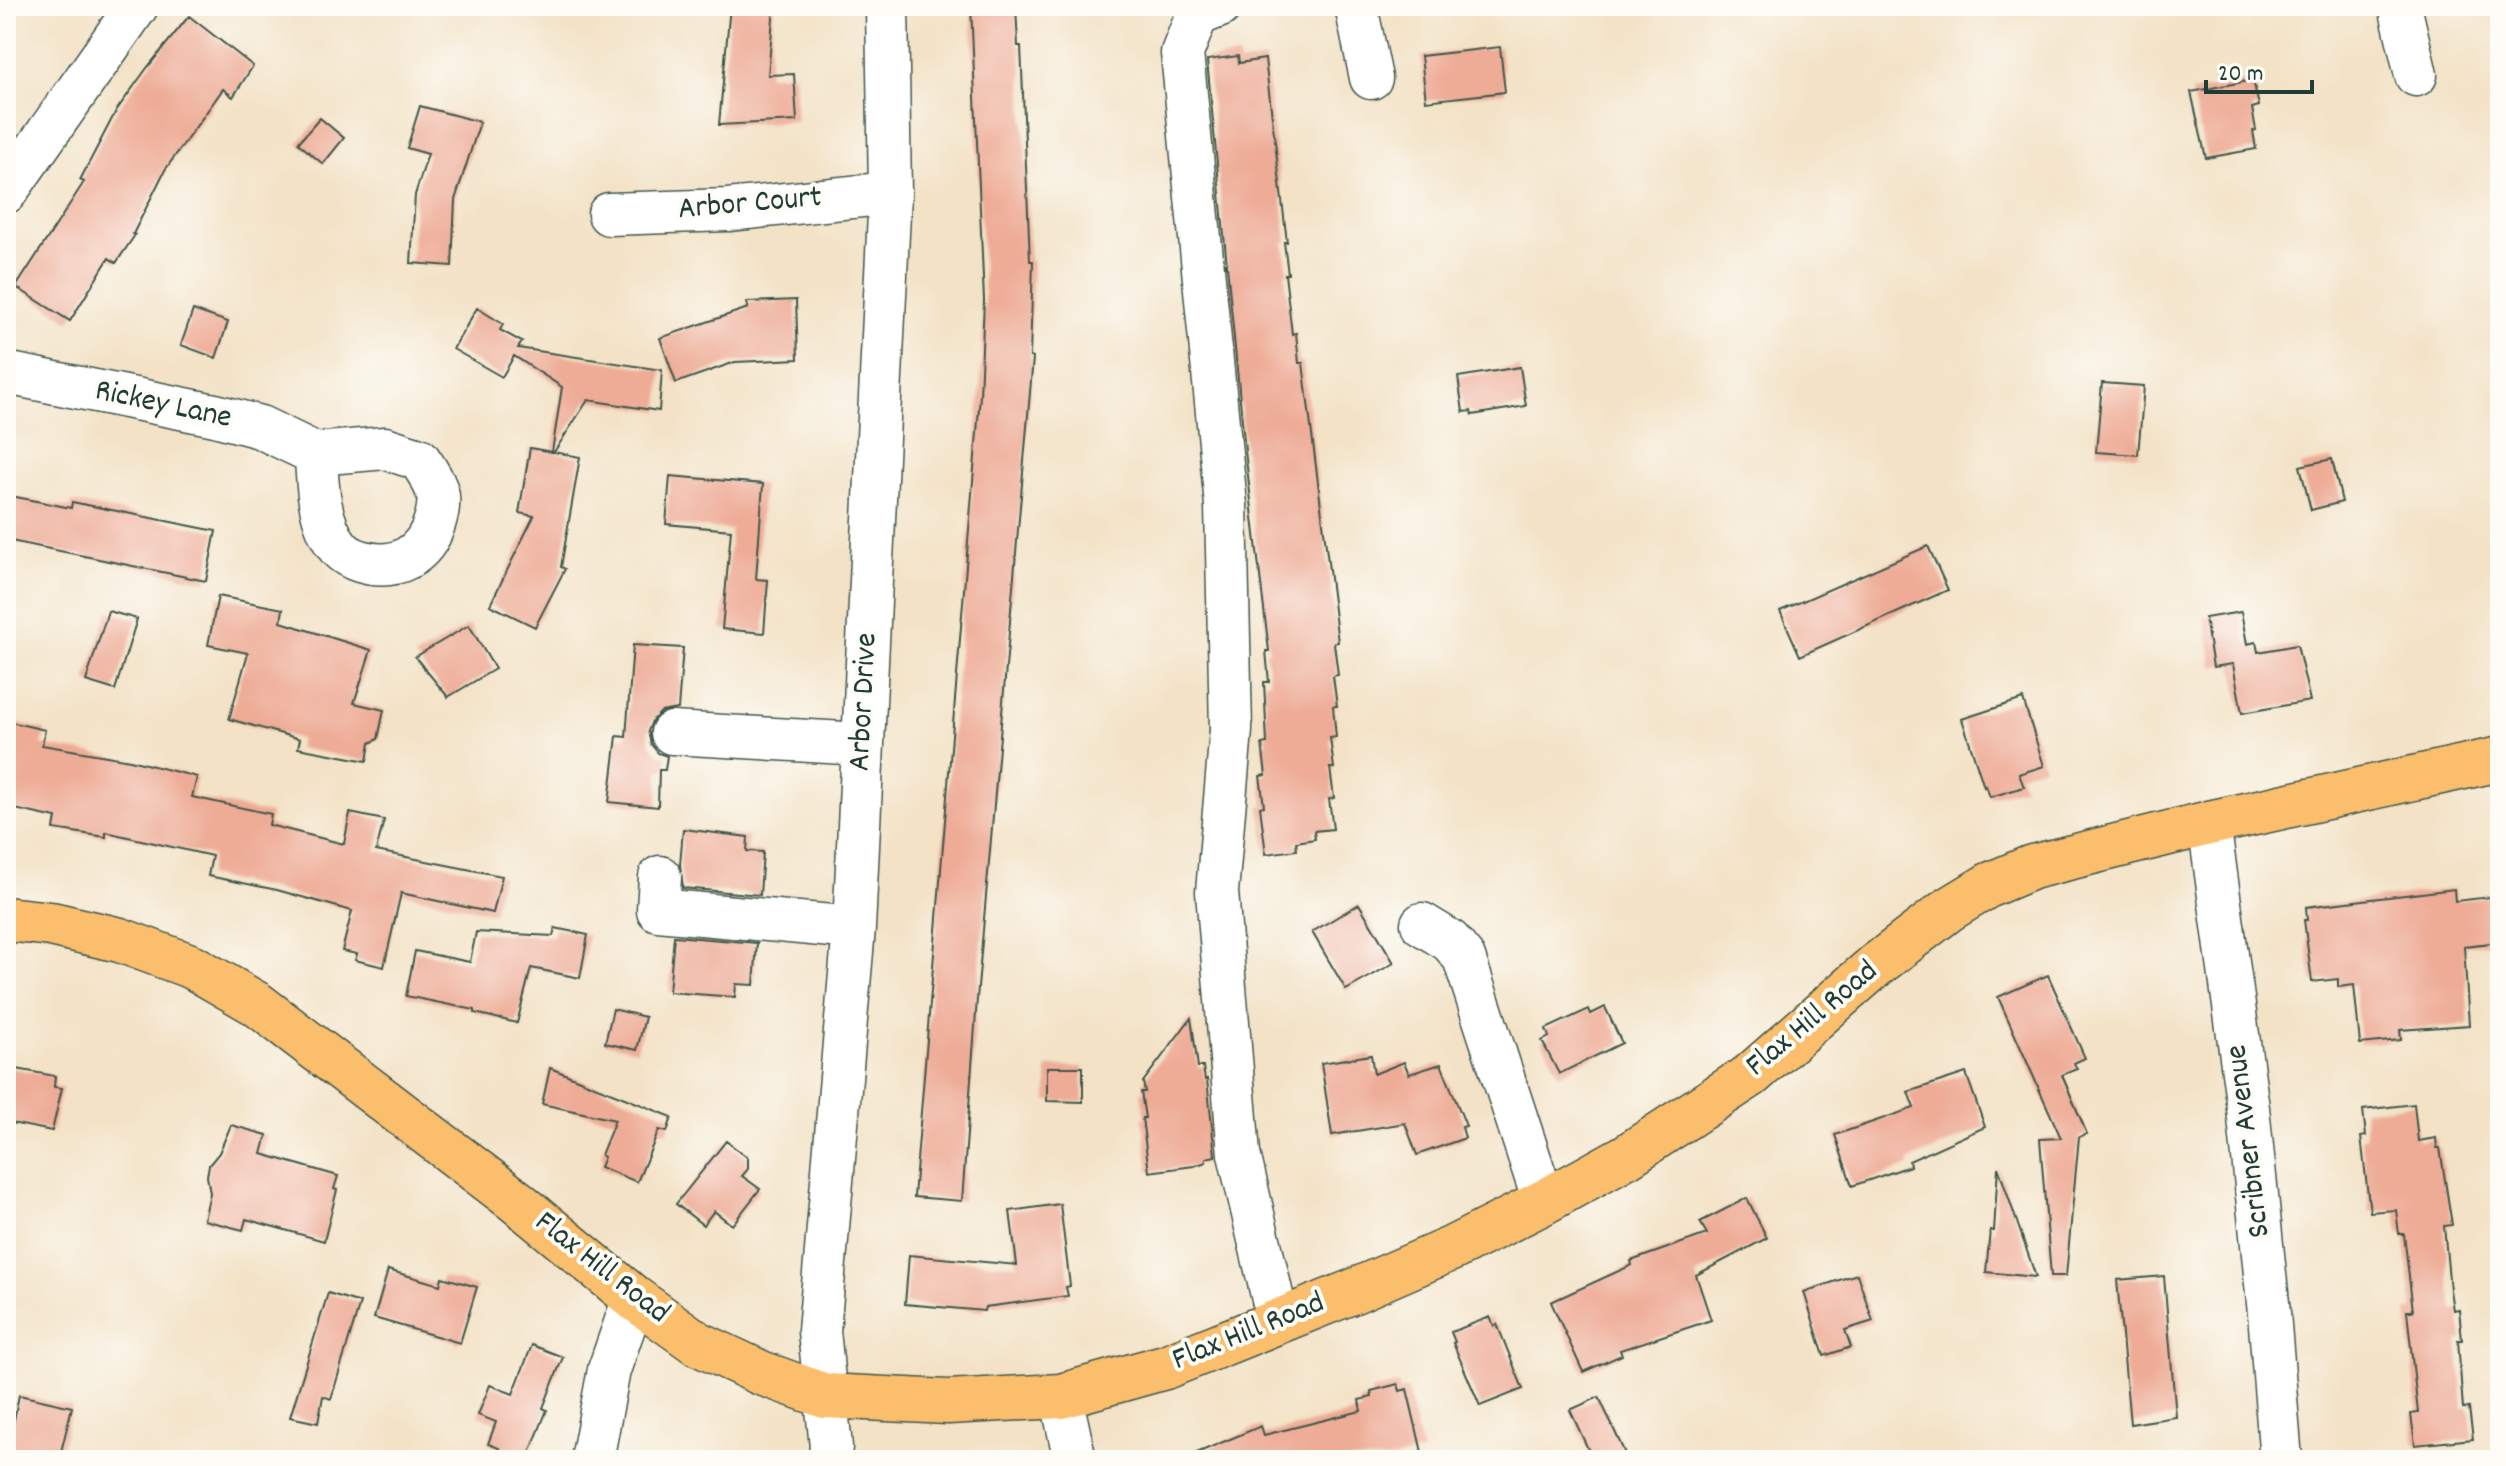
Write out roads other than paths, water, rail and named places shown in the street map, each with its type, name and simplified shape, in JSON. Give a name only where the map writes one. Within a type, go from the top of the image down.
[{"type":"main road","name":"Flax Hill Road","points":[[6,919],[51,924],[120,940],[193,967],[257,1004],[516,1201],[634,1298],[697,1343],[761,1373],[825,1396],[948,1402],[1061,1396],[1165,1367],[1453,1248],[1544,1202],[1627,1156],[1751,1075],[1875,966],[1948,910],[1989,885],[2032,867],[2209,823],[2500,759]]},
{"type":"street","points":[[6,192],[137,6]]},
{"type":"street","name":"Arbor Drive","points":[[829,1460],[831,1447],[819,1331],[854,928],[890,193],[887,6]]},
{"type":"street","points":[[1220,6],[1197,15],[1182,53],[1226,505],[1231,730],[1217,892],[1239,1154],[1278,1321]]},
{"type":"street","points":[[1356,6],[1371,78]]},
{"type":"street","points":[[2400,6],[2416,75]]},
{"type":"street","name":"Arbor Court","points":[[609,214],[728,210],[890,193]]},
{"type":"street","name":"Rickey Lane","points":[[6,373],[215,415],[260,427],[316,454]]},
{"type":"street","points":[[672,733],[863,744]]},
{"type":"street","name":"Scribner Avenue","points":[[2209,823],[2248,1108],[2281,1460]]},
{"type":"street","points":[[658,908],[854,928]]},
{"type":"street","points":[[1422,924],[1450,941],[1464,958],[1544,1202]]},
{"type":"street","points":[[592,1460],[609,1370],[634,1298]]},
{"type":"street","points":[[1061,1396],[1075,1460]]}]
